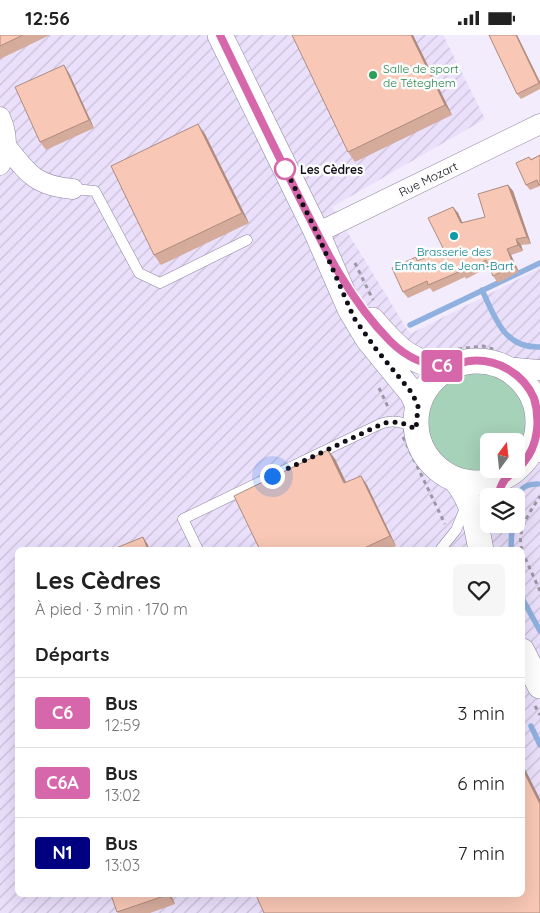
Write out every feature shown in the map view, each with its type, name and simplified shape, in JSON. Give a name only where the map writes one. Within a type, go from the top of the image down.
[{"type":"street","points":[[220,35],[317,233],[354,318],[376,349],[412,393],[420,445],[428,460],[462,488],[473,511],[480,547]]},
{"type":"street","points":[[0,117],[6,132],[6,146],[0,165]]},
{"type":"street","name":"Rue Mozart","points":[[317,233],[540,124]]},
{"type":"street","points":[[6,146],[25,171],[35,178],[55,187],[73,189]]},
{"type":"street","points":[[317,233],[352,292],[369,316],[390,341],[410,357],[433,366],[451,359],[462,362],[491,362],[500,358],[540,370]]},
{"type":"street","points":[[462,488],[466,483],[494,481],[502,486],[536,450],[539,415],[534,398],[528,387],[500,358]]},
{"type":"street","points":[[417,417],[422,395],[431,381],[451,359]]},
{"type":"street","points":[[494,533],[494,547]]},
{"type":"street","points":[[525,657],[540,686]]},
{"type":"lane","points":[[73,189],[96,191],[139,273],[160,283],[247,240]]},
{"type":"lane","points":[[197,547],[183,519],[380,424],[400,422],[417,417]]},
{"type":"lane","points":[[443,547],[456,531],[462,488]]},
{"type":"path","points":[[353,258],[378,306]]},
{"type":"path","points":[[451,359],[477,346],[490,347],[500,358]]},
{"type":"path","points":[[521,547],[520,540],[522,527],[540,496]]},
{"type":"path","points":[[525,557],[540,591]]},
{"type":"shaded area","points":[[0,35],[443,35],[485,119],[332,207],[410,334],[540,268],[540,913],[0,913]]},
{"type":"green space","points":[[478,371],[493,374],[506,380],[516,389],[523,401],[526,414],[525,433],[480,433],[480,471],[470,472],[450,465],[435,450],[428,431],[428,410],[436,392],[452,377]]},
{"type":"building","points":[[0,35],[23,35],[0,46]]},
{"type":"building","name":"Salle de sport de Téteghem","points":[[292,35],[411,35],[445,105],[348,152]]},
{"type":"building","points":[[489,35],[516,35],[539,83],[517,94]]},
{"type":"building","points":[[64,65],[89,120],[40,142],[15,87]]},
{"type":"building","points":[[198,124],[242,213],[154,255],[111,166]]},
{"type":"building","points":[[540,155],[540,184],[537,180],[526,185],[516,163],[529,157],[531,160]]},
{"type":"building","points":[[508,185],[527,237],[516,239],[518,245],[507,249],[514,266],[493,276],[486,260],[462,272],[428,285],[427,281],[403,292],[392,268],[416,257],[417,261],[444,250],[428,218],[453,207],[461,223],[485,217],[478,194]]},
{"type":"building","points":[[328,450],[344,483],[361,476],[390,536],[366,547],[259,547],[234,496]]},
{"type":"building","points":[[143,537],[147,547],[118,547]]},
{"type":"building","points":[[525,774],[540,804],[540,913],[264,913],[257,897],[525,897]]},
{"type":"building","points":[[112,897],[161,897],[117,912]]},
{"type":"waterway","points":[[410,325],[540,263]]},
{"type":"waterway","points":[[482,290],[502,329],[509,337],[518,343],[540,347]]},
{"type":"waterway","points":[[524,488],[538,484]]},
{"type":"waterway","points":[[511,547],[512,533]]},
{"type":"waterway","points":[[525,604],[540,631]]},
{"type":"waterway","points":[[531,726],[540,745]]},
{"type":"bus line","name":"C6","points":[[220,35],[317,233],[352,292],[390,341],[410,357],[433,366],[450,367],[470,361],[491,362],[500,365],[517,375],[530,391],[534,398],[538,417],[536,441],[524,462],[505,477],[501,488]]},
{"type":"place","name":"Salle de sport de Téteghem","points":[[373,75]]},
{"type":"place","name":"Les Cèdres","points":[[285,169]]},
{"type":"place","name":"Brasserie des Enfants de Jean-Bart","points":[[454,236]]},
{"type":"route","points":[[272,476],[380,424],[395,421],[411,425],[416,429],[418,406],[412,393],[368,339],[354,318],[317,233],[283,164],[285,169]]}]
